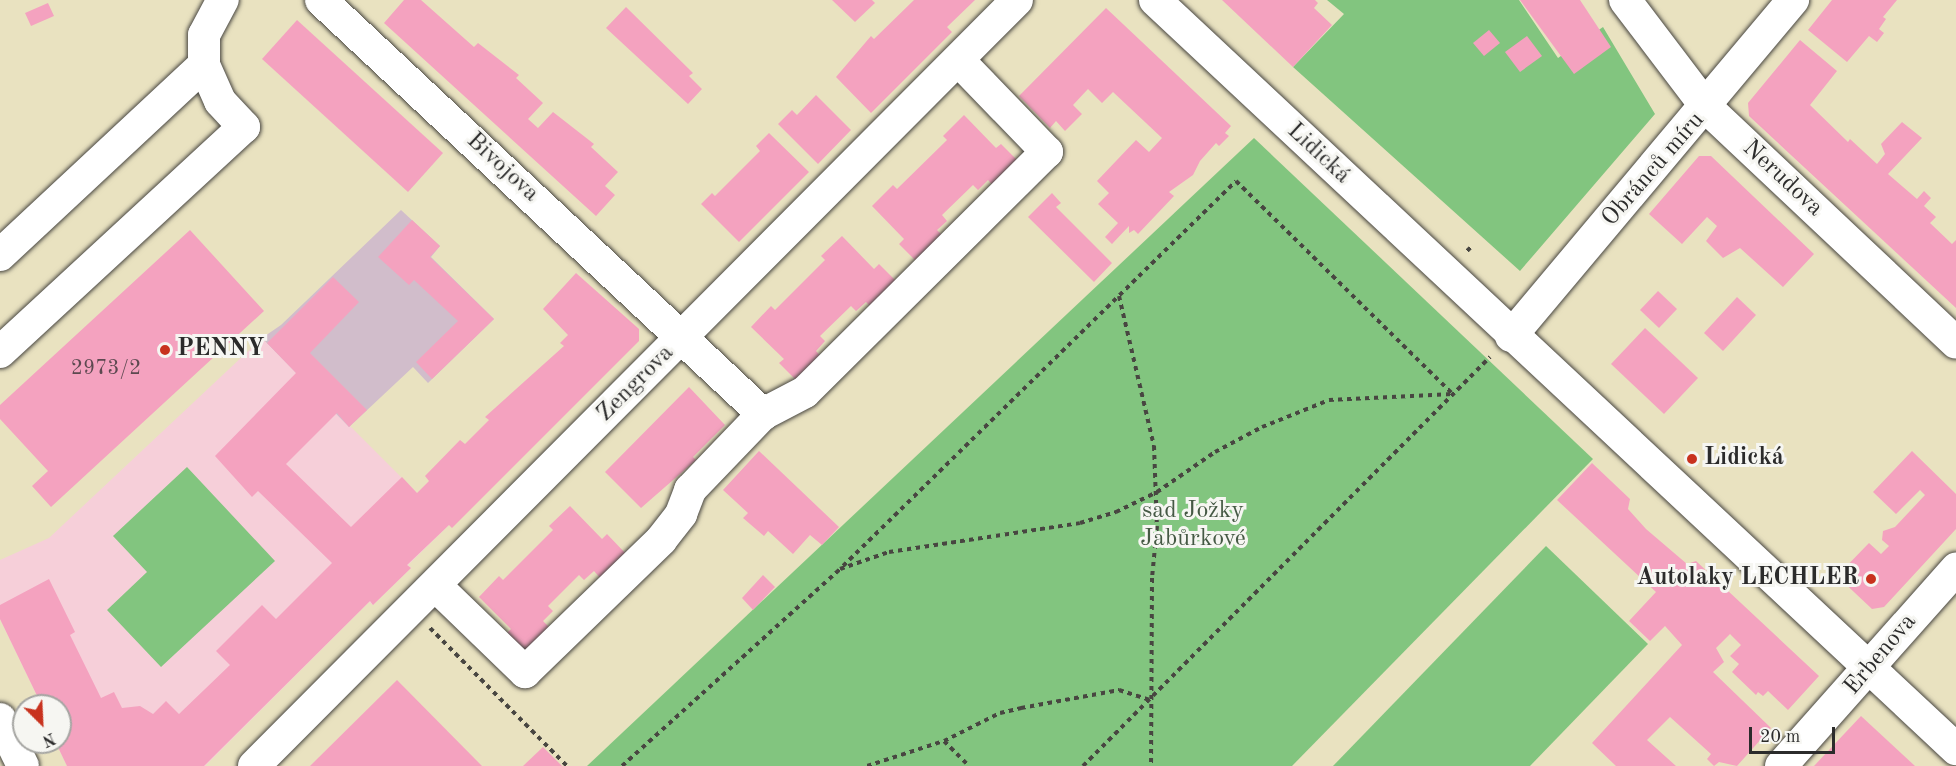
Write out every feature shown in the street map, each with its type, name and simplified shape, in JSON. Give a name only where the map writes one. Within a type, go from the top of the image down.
[{"type":"street","points":[[0,352],[244,127],[220,101],[204,66],[204,35],[223,0]]},
{"type":"street","name":"Bivojova","points":[[321,0],[684,336],[763,414]]},
{"type":"street","name":"Zengrova","points":[[254,766],[959,61],[1017,0]]},
{"type":"street","name":"Lidická","points":[[1155,0],[1501,346],[1956,749]]},
{"type":"street","name":"Nerudova","points":[[1624,0],[1707,108],[1956,343]]},
{"type":"street","name":"Obránců míru","points":[[1501,346],[1707,108],[1793,0]]},
{"type":"street","points":[[436,586],[525,672],[661,540],[681,514],[690,490],[763,414],[805,392],[1047,152],[959,61]]},
{"type":"street","points":[[0,255],[204,66]]},
{"type":"street","name":"Erbenova","points":[[1781,766],[1838,706],[1866,668],[1956,569]]},
{"type":"street","points":[[0,720],[23,766]]},
{"type":"path","points":[[622,766],[840,569],[1236,182],[1453,394]]},
{"type":"path","points":[[1119,296],[1146,400],[1156,492],[1150,700],[1151,766]]},
{"type":"path","points":[[1083,766],[1501,346]]},
{"type":"path","points":[[840,569],[889,552],[1080,523],[1116,512],[1156,492],[1215,452],[1262,427],[1329,400],[1453,394]]},
{"type":"path","points":[[412,610],[567,766]]},
{"type":"path","points":[[867,766],[944,741],[1000,713],[1021,708],[1119,690],[1150,700]]},
{"type":"path","points":[[944,741],[969,766]]},
{"type":"shaded area","points":[[401,210],[440,246],[431,257],[494,319],[428,383],[413,367],[349,427],[262,338],[281,325]]},
{"type":"shaded area","points":[[262,338],[449,525],[408,565],[411,568],[373,605],[369,602],[205,766],[67,766],[61,754],[72,754],[72,694],[36,694],[0,619],[0,560],[49,538]]},
{"type":"green space","points":[[1327,0],[1519,0],[1558,58],[1603,27],[1655,114],[1520,271],[1293,67],[1344,14]]},
{"type":"green space","name":"sad Jožky Jabůrkové","points":[[1254,138],[1593,459],[1292,766],[587,766]]},
{"type":"green space","points":[[187,467],[275,561],[161,667],[107,610],[147,572],[113,536]]},
{"type":"green space","points":[[1546,546],[1648,644],[1530,766],[1333,766]]},
{"type":"building","points":[[404,0],[421,0],[474,47],[478,43],[519,75],[516,78],[543,103],[528,119],[538,128],[553,112],[594,144],[591,147],[618,172],[605,186],[615,195],[596,216],[384,23]]},
{"type":"building","points":[[832,0],[872,0],[875,3],[855,22]]},
{"type":"building","points":[[914,0],[975,0],[947,27],[952,32],[871,113],[836,77],[871,36],[874,39]]},
{"type":"building","points":[[1222,0],[1315,0],[1318,3],[1314,8],[1332,25],[1293,67]]},
{"type":"building","points":[[1520,0],[1580,0],[1611,47],[1574,74]]},
{"type":"building","points":[[1832,0],[1897,0],[1883,17],[1886,19],[1879,29],[1884,33],[1877,42],[1869,36],[1847,62],[1808,30]]},
{"type":"building","points":[[48,3],[54,16],[31,26],[25,13]]},
{"type":"building","points":[[626,7],[693,73],[689,76],[702,89],[688,104],[606,28]]},
{"type":"building","points":[[1106,8],[1231,126],[1225,133],[1229,136],[1219,146],[1216,143],[1200,161],[1193,175],[1169,192],[1174,196],[1138,234],[1134,230],[1129,233],[1129,226],[1112,244],[1105,237],[1118,223],[1098,204],[1109,193],[1097,181],[1136,140],[1149,152],[1162,138],[1113,92],[1102,103],[1088,89],[1073,105],[1082,114],[1065,131],[1056,121],[1050,128],[1019,96]]},
{"type":"building","points":[[297,20],[443,153],[408,192],[262,59]]},
{"type":"building","points":[[1489,30],[1500,43],[1484,56],[1473,43]]},
{"type":"building","points":[[1527,36],[1542,56],[1520,72],[1505,52]]},
{"type":"building","points":[[1800,40],[1837,71],[1810,105],[1848,142],[1850,139],[1877,164],[1885,154],[1881,144],[1902,122],[1922,138],[1888,174],[1917,199],[1924,191],[1931,198],[1924,206],[1936,217],[1930,223],[1952,244],[1956,240],[1956,308],[1749,116],[1748,103]]},
{"type":"building","points":[[816,95],[851,130],[818,164],[778,124],[792,110],[797,115]]},
{"type":"building","points":[[964,115],[996,148],[1001,144],[1022,165],[996,189],[988,180],[978,190],[973,185],[942,215],[947,221],[937,230],[946,239],[920,265],[899,244],[904,239],[872,206],[893,185],[897,189],[947,140],[943,136]]},
{"type":"building","points":[[769,133],[809,172],[739,242],[701,204],[712,193],[715,196],[760,151],[756,146]]},
{"type":"building","points":[[1699,156],[1711,156],[1814,254],[1783,287],[1740,248],[1723,258],[1706,241],[1717,226],[1707,217],[1682,244],[1649,214]]},
{"type":"building","points":[[1052,193],[1061,203],[1056,207],[1112,263],[1094,282],[1028,217]]},
{"type":"building","points":[[412,220],[440,246],[430,257],[494,319],[432,379],[416,362],[458,321],[414,280],[409,285],[378,257]]},
{"type":"building","points":[[190,230],[264,311],[51,507],[32,486],[48,471],[0,419],[0,405]]},
{"type":"building","points":[[842,236],[874,269],[879,264],[900,285],[874,310],[866,302],[856,311],[851,306],[820,336],[825,341],[816,351],[824,360],[800,384],[779,363],[784,359],[751,327],[771,306],[775,310],[825,260],[821,256]]},
{"type":"building","points":[[576,273],[639,329],[639,341],[452,528],[449,525],[407,565],[411,568],[373,605],[370,601],[204,766],[67,766],[61,754],[72,754],[72,694],[36,694],[0,619],[0,605],[49,579],[75,632],[70,635],[101,698],[114,692],[122,708],[140,706],[153,714],[166,701],[179,714],[230,665],[216,651],[262,605],[276,619],[332,563],[258,491],[252,497],[215,456],[296,373],[267,343],[333,277],[359,302],[310,353],[367,410],[349,427],[337,413],[286,464],[351,527],[402,477],[417,493],[429,481],[425,476],[460,440],[465,444],[489,420],[485,417],[564,346],[560,343],[568,335],[543,309]]},
{"type":"building","points":[[1658,291],[1677,309],[1659,328],[1640,310]]},
{"type":"building","points":[[1737,297],[1756,315],[1723,351],[1704,333]]},
{"type":"building","points":[[1645,328],[1698,378],[1664,414],[1611,364]]},
{"type":"building","points":[[689,387],[725,425],[693,457],[696,460],[641,508],[605,472]]},
{"type":"building","points":[[759,451],[839,527],[822,545],[810,535],[793,554],[768,531],[764,536],[743,518],[748,513],[723,490]]},
{"type":"building","points":[[1912,451],[1956,494],[1956,529],[1884,607],[1872,609],[1837,576],[1869,543],[1881,554],[1889,546],[1882,540],[1883,531],[1895,527],[1925,495],[1920,490],[1896,514],[1873,492]]},
{"type":"building","points":[[1592,463],[1630,499],[1628,509],[1646,529],[1687,564],[1696,561],[1819,676],[1788,710],[1768,691],[1763,696],[1758,692],[1756,695],[1732,672],[1739,664],[1730,656],[1741,645],[1730,634],[1716,648],[1724,662],[1713,672],[1771,728],[1737,766],[1719,762],[1714,766],[1707,759],[1711,754],[1670,717],[1647,740],[1676,766],[1616,766],[1592,743],[1682,645],[1665,626],[1650,641],[1629,621],[1656,592],[1557,500]]},
{"type":"building","points":[[570,506],[602,539],[607,534],[627,555],[602,580],[594,571],[584,580],[579,575],[548,606],[553,611],[543,621],[552,630],[527,654],[506,634],[511,629],[479,597],[499,576],[503,580],[553,530],[549,526]]},
{"type":"building","points":[[763,575],[775,587],[753,610],[742,598]]},
{"type":"building","points":[[397,680],[482,766],[310,766]]},
{"type":"building","points":[[1861,716],[1915,766],[1814,766]]},
{"type":"building","points":[[543,747],[562,766],[523,766]]},
{"type":"place","name":"PENNY","points":[[165,350]]},
{"type":"place","name":"Lidická","points":[[1692,459]]},
{"type":"place","name":"Autolaky LECHLER","points":[[1871,579]]}]
